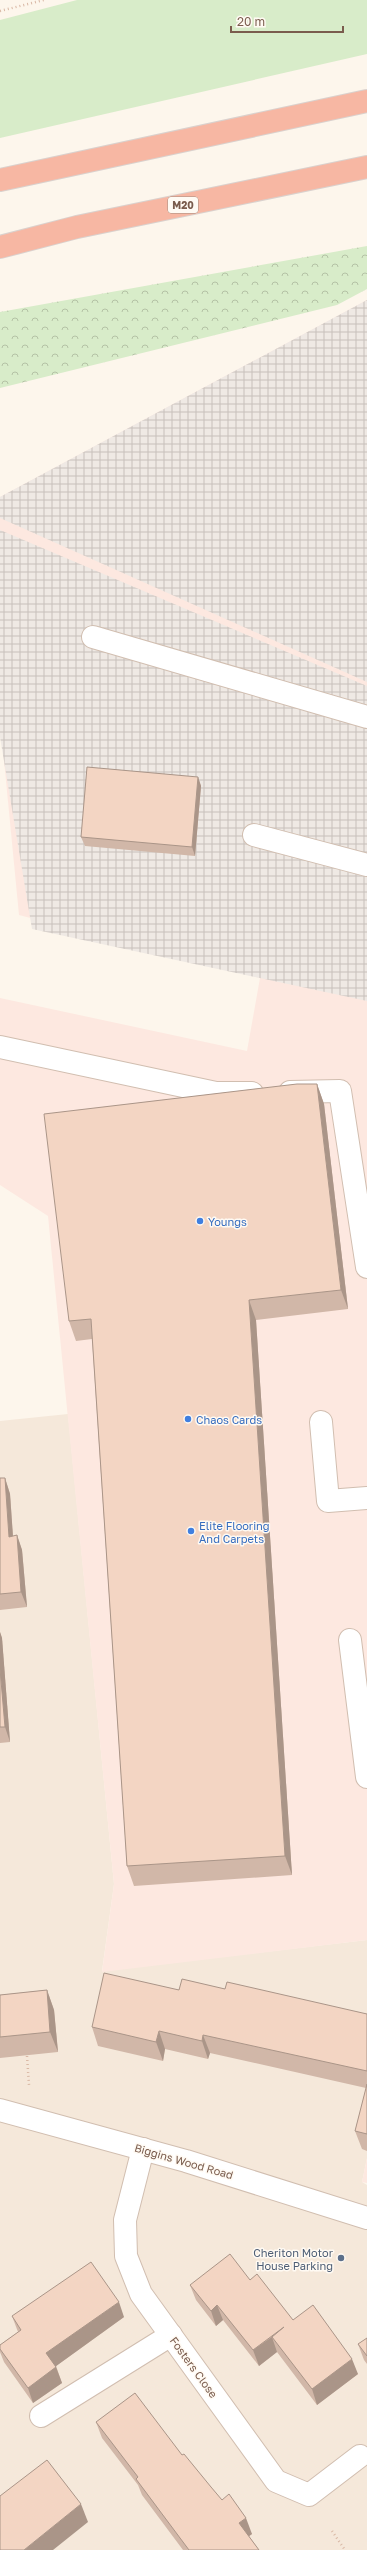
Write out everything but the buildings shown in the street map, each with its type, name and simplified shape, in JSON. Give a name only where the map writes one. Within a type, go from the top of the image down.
[{"type":"highway","points":[[0,180],[367,101]]},
{"type":"highway","name":"M20","points":[[0,247],[77,227],[367,167]]},
{"type":"street","points":[[93,637],[367,717]]},
{"type":"street","points":[[254,835],[367,865]]},
{"type":"street","points":[[0,1046],[216,1093],[340,1091],[367,1266]]},
{"type":"street","points":[[321,1422],[328,1501],[367,1498]]},
{"type":"street","points":[[350,1640],[367,1777]]},
{"type":"street","name":"Biggins Wood Road","points":[[0,2110],[143,2149],[367,2218]]},
{"type":"street","name":"Fosters Close","points":[[143,2149],[125,2220],[126,2256],[141,2294],[276,2481],[309,2495],[360,2456]]},
{"type":"street","points":[[41,2416],[171,2336]]},
{"type":"path","points":[[0,11],[44,0]]},
{"type":"path","points":[[26,2056],[29,2091]]},
{"type":"path","points":[[332,2531],[345,2550]]},
{"type":"shaded area","points":[[367,300],[367,1940],[102,1972],[114,1884],[48,1216],[0,1185],[0,998],[247,1051],[260,978],[19,915],[0,719],[0,497]]},
{"type":"shaded area","points":[[367,300],[367,682],[0,518],[0,497]]},
{"type":"shaded area","points":[[0,530],[367,686],[367,1001],[32,929],[0,737]]},
{"type":"shaded area","points":[[68,1414],[114,1884],[102,1971],[367,1940],[367,2158],[362,2182],[367,2185],[367,2550],[0,2550],[0,1421]]},
{"type":"shaded area","points":[[367,2158],[367,2183],[362,2182]]},
{"type":"green space","points":[[77,0],[367,0],[367,54],[0,138],[0,20]]},
{"type":"green space","points":[[367,246],[367,289],[337,305],[0,388],[0,312]]},
{"type":"place","name":"Youngs","points":[[200,1221]]},
{"type":"place","name":"Chaos Cards","points":[[188,1419]]},
{"type":"place","name":"Elite Flooring And Carpets","points":[[191,1531]]},
{"type":"place","name":"Cheriton Motor House Parking","points":[[341,2258]]}]
